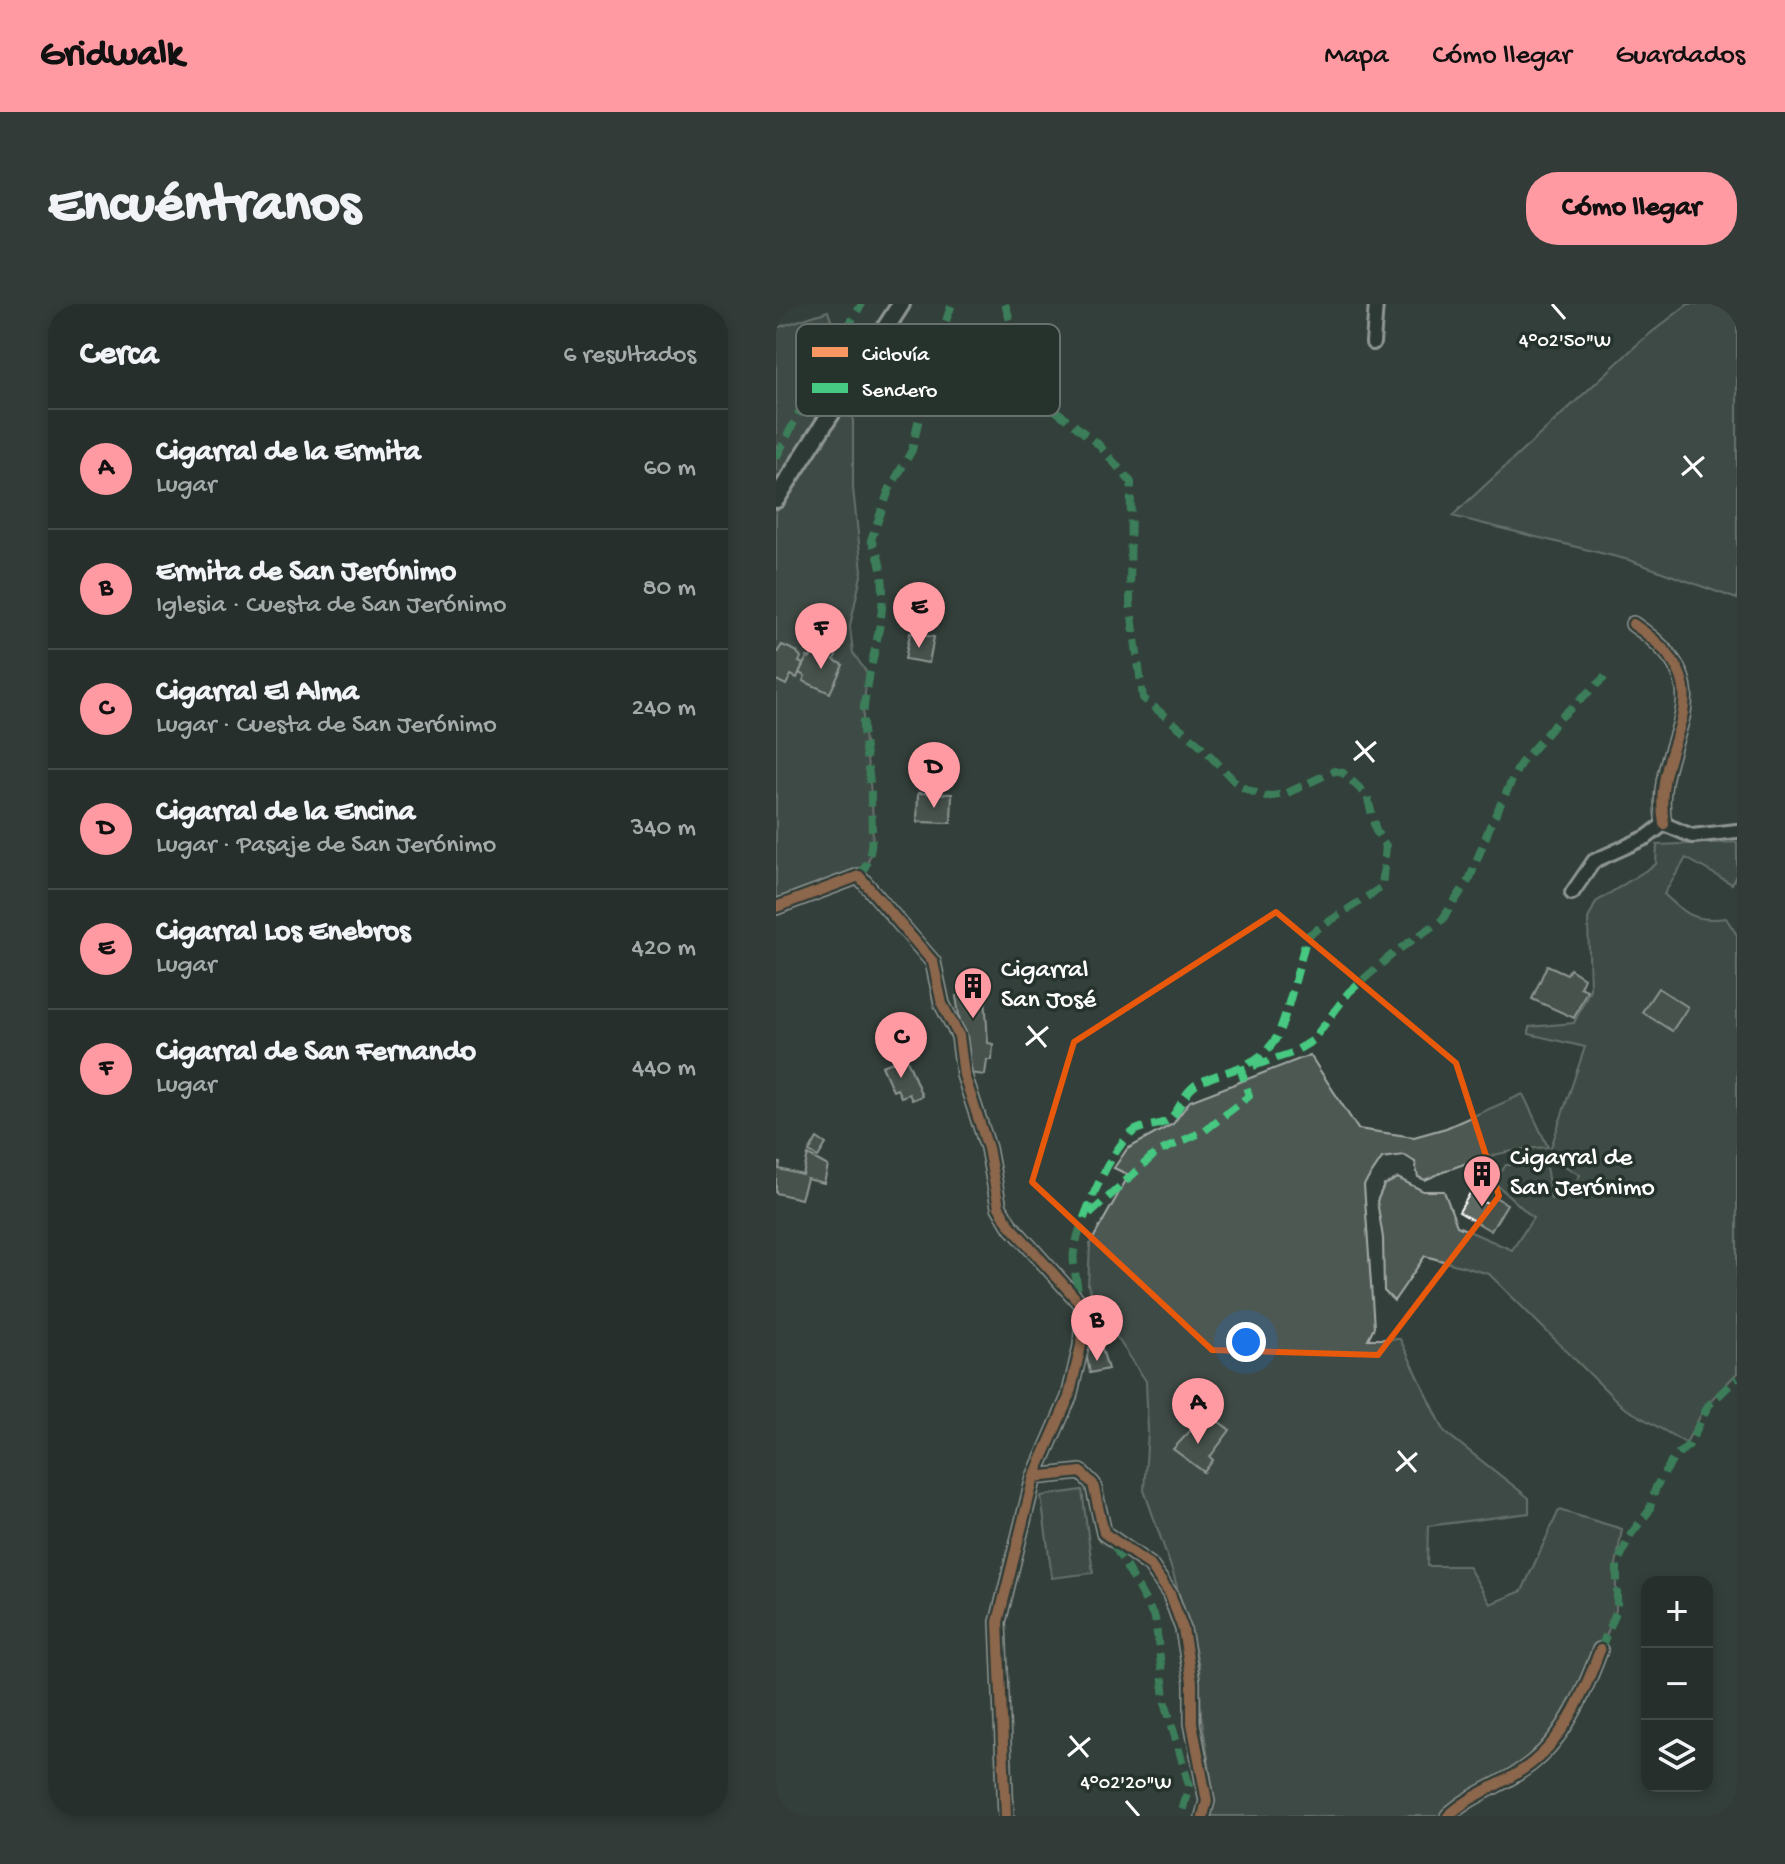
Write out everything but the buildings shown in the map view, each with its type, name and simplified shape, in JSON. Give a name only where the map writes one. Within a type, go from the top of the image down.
[{"type":"main road","points":[[883,324],[891,304]]},
{"type":"main road","points":[[888,324],[901,304]]},
{"type":"main road","points":[[776,499],[829,416]]},
{"type":"street","points":[[1373,343],[1376,304]]},
{"type":"street","points":[[1633,624],[1658,640],[1681,668],[1686,708],[1659,796],[1664,824]]},
{"type":"street","points":[[1664,824],[1692,836],[1737,831]]},
{"type":"street","points":[[1572,893],[1594,861],[1647,837],[1664,824]]},
{"type":"street","points":[[776,907],[859,876],[933,962],[942,1004],[959,1036],[964,1075],[988,1148],[999,1207],[1009,1224],[1080,1303],[1083,1317],[1081,1346],[1069,1397],[1034,1477],[998,1622],[1006,1816]]},
{"type":"street","points":[[1034,1477],[1081,1472],[1093,1484],[1104,1533],[1150,1565],[1170,1594],[1183,1629],[1192,1682],[1192,1723],[1207,1801],[1203,1816]]},
{"type":"street","points":[[1448,1816],[1463,1802],[1533,1762],[1562,1728],[1585,1690],[1600,1650]]},
{"type":"highlighted area","points":[[1276,912],[1456,1063],[1499,1196],[1378,1355],[1212,1350],[1032,1182],[1074,1042]]},
{"type":"shaded area","points":[[1688,304],[1737,304],[1737,599],[1629,560],[1452,516],[1642,340]]},
{"type":"shaded area","points":[[828,311],[832,324],[796,324],[796,416],[853,416],[853,488],[862,571],[850,626],[853,653],[867,673],[863,722],[873,823],[868,861],[861,873],[834,888],[776,907],[776,328]]},
{"type":"shaded area","points":[[1737,842],[1737,873],[1732,884],[1686,858],[1664,894],[1699,918],[1726,918],[1737,935],[1737,1373],[1706,1405],[1686,1443],[1623,1407],[1489,1274],[1425,1256],[1394,1301],[1384,1291],[1383,1238],[1377,1201],[1384,1185],[1398,1178],[1423,1191],[1444,1191],[1457,1226],[1512,1250],[1533,1218],[1494,1182],[1506,1165],[1546,1165],[1551,1199],[1569,1193],[1580,1175],[1548,1156],[1585,1047],[1529,1034],[1529,1027],[1574,1023],[1590,989],[1588,919],[1596,902],[1656,864],[1657,845]]},
{"type":"shaded area","points":[[1310,1055],[1358,1129],[1414,1137],[1446,1128],[1523,1094],[1548,1147],[1485,1158],[1425,1180],[1418,1177],[1415,1162],[1404,1155],[1382,1158],[1364,1185],[1374,1327],[1368,1339],[1400,1339],[1445,1432],[1529,1498],[1529,1513],[1428,1526],[1427,1566],[1468,1566],[1490,1604],[1522,1591],[1559,1510],[1622,1529],[1616,1565],[1616,1610],[1583,1690],[1532,1761],[1447,1816],[1210,1816],[1213,1790],[1201,1714],[1199,1665],[1173,1573],[1144,1490],[1148,1432],[1146,1381],[1096,1306],[1088,1285],[1090,1244],[1129,1175],[1114,1168],[1127,1149],[1173,1124],[1190,1101]]},
{"type":"shaded area","points":[[1082,1490],[1093,1573],[1052,1578],[1041,1496]]},
{"type":"marked path","points":[[849,324],[862,304]]},
{"type":"marked path","points":[[945,324],[952,304]]},
{"type":"marked path","points":[[1005,304],[1011,324]]},
{"type":"marked path","points":[[1060,414],[1098,444],[1131,482],[1130,602],[1143,698],[1198,743],[1239,786],[1266,797],[1285,794],[1334,771],[1343,773],[1367,795],[1376,831],[1386,846],[1382,887],[1307,936],[1283,1020],[1267,1050],[1248,1064],[1197,1084],[1171,1117],[1163,1123],[1133,1132],[1114,1154],[1089,1205],[1074,1251],[1079,1299]]},
{"type":"marked path","points":[[776,458],[797,416]]},
{"type":"marked path","points":[[859,876],[865,868],[872,839],[871,789],[863,720],[879,629],[883,584],[871,540],[889,490],[912,450],[919,416]]},
{"type":"marked path","points":[[1090,1214],[1156,1153],[1204,1131],[1249,1096],[1241,1070],[1292,1053],[1312,1041],[1349,992],[1395,952],[1442,920],[1470,878],[1490,826],[1520,764],[1560,718],[1605,677]]},
{"type":"marked path","points":[[1600,1650],[1617,1610],[1617,1564],[1631,1534],[1649,1511],[1656,1487],[1675,1456],[1689,1445],[1708,1406],[1737,1378]]},
{"type":"marked path","points":[[1114,1545],[1155,1618],[1166,1705],[1189,1785],[1181,1816]]},
{"type":"cycle path","points":[[1633,624],[1664,649],[1680,673],[1685,695],[1682,718],[1667,766],[1663,794],[1664,824]]},
{"type":"cycle path","points":[[776,907],[859,876],[933,962],[942,1004],[959,1036],[964,1075],[988,1148],[999,1207],[1009,1224],[1080,1303],[1083,1317],[1081,1346],[1069,1397],[1034,1477],[998,1622],[1006,1816]]},
{"type":"cycle path","points":[[1034,1477],[1081,1472],[1093,1484],[1104,1533],[1150,1565],[1170,1594],[1183,1629],[1192,1682],[1192,1723],[1207,1801],[1203,1816]]},
{"type":"cycle path","points":[[1448,1816],[1523,1770],[1545,1751],[1574,1710],[1600,1650]]},
{"type":"place","name":"Cigarral Los Enebros","points":[[919,648]]},
{"type":"place","name":"Cigarral de San Fernando","points":[[821,669]]},
{"type":"place","name":"Cigarral de la Encina","points":[[934,808]]},
{"type":"place","name":"Cigarral San José","points":[[973,1020]]},
{"type":"place","name":"Cigarral El Alma","points":[[901,1078]]},
{"type":"place","name":"Cigarral de San Jerónimo","points":[[1482,1208]]},
{"type":"place","name":"Ermita de San Jerónimo","points":[[1097,1361]]},
{"type":"place","name":"Cigarral de la Ermita","points":[[1198,1444]]}]
